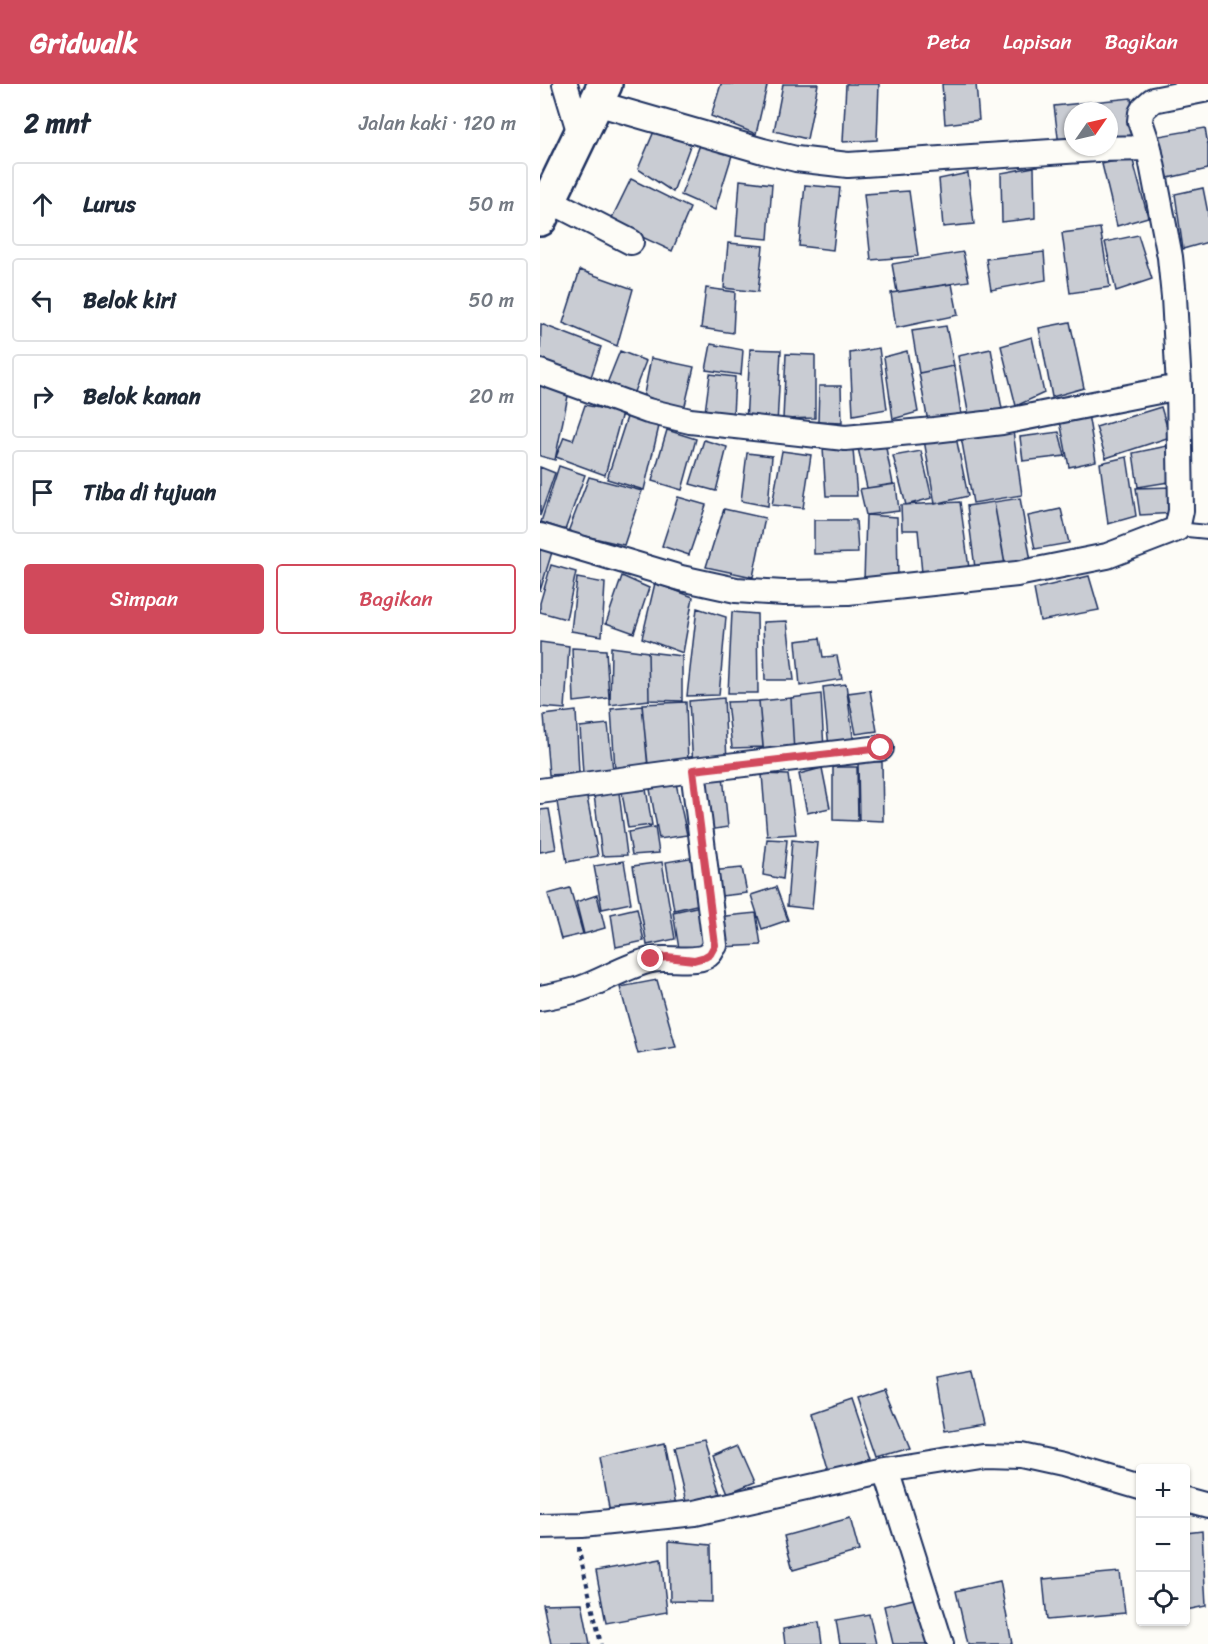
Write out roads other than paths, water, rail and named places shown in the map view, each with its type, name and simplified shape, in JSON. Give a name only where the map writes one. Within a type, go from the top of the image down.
[{"type":"main road","points":[[545,210],[601,94]]},
{"type":"street","points":[[565,84],[580,134]]},
{"type":"street","points":[[540,536],[681,578],[736,590],[784,593],[848,591],[1017,574],[1107,556],[1177,529],[1181,511],[1179,387],[1174,297],[1170,257],[1149,148],[1140,121],[1141,113],[1153,100],[1208,89]]},
{"type":"street","points":[[601,94],[763,151],[796,159],[848,165],[1097,149],[1149,148]]},
{"type":"street","points":[[545,210],[632,242]]},
{"type":"street","points":[[540,372],[648,411],[690,420],[845,438],[1002,422],[1179,387]]},
{"type":"street","points":[[540,791],[881,748]]},
{"type":"street","points":[[540,999],[573,992],[651,959],[667,957],[694,960],[710,954],[715,945],[693,770]]},
{"type":"street","points":[[540,1526],[582,1525],[694,1513],[886,1470],[986,1454],[1022,1455],[1136,1486]]},
{"type":"street","points":[[886,1470],[941,1644]]},
{"type":"street","points":[[1190,1501],[1208,1506]]},
{"type":"lane","points":[[1177,529],[1208,532]]}]
